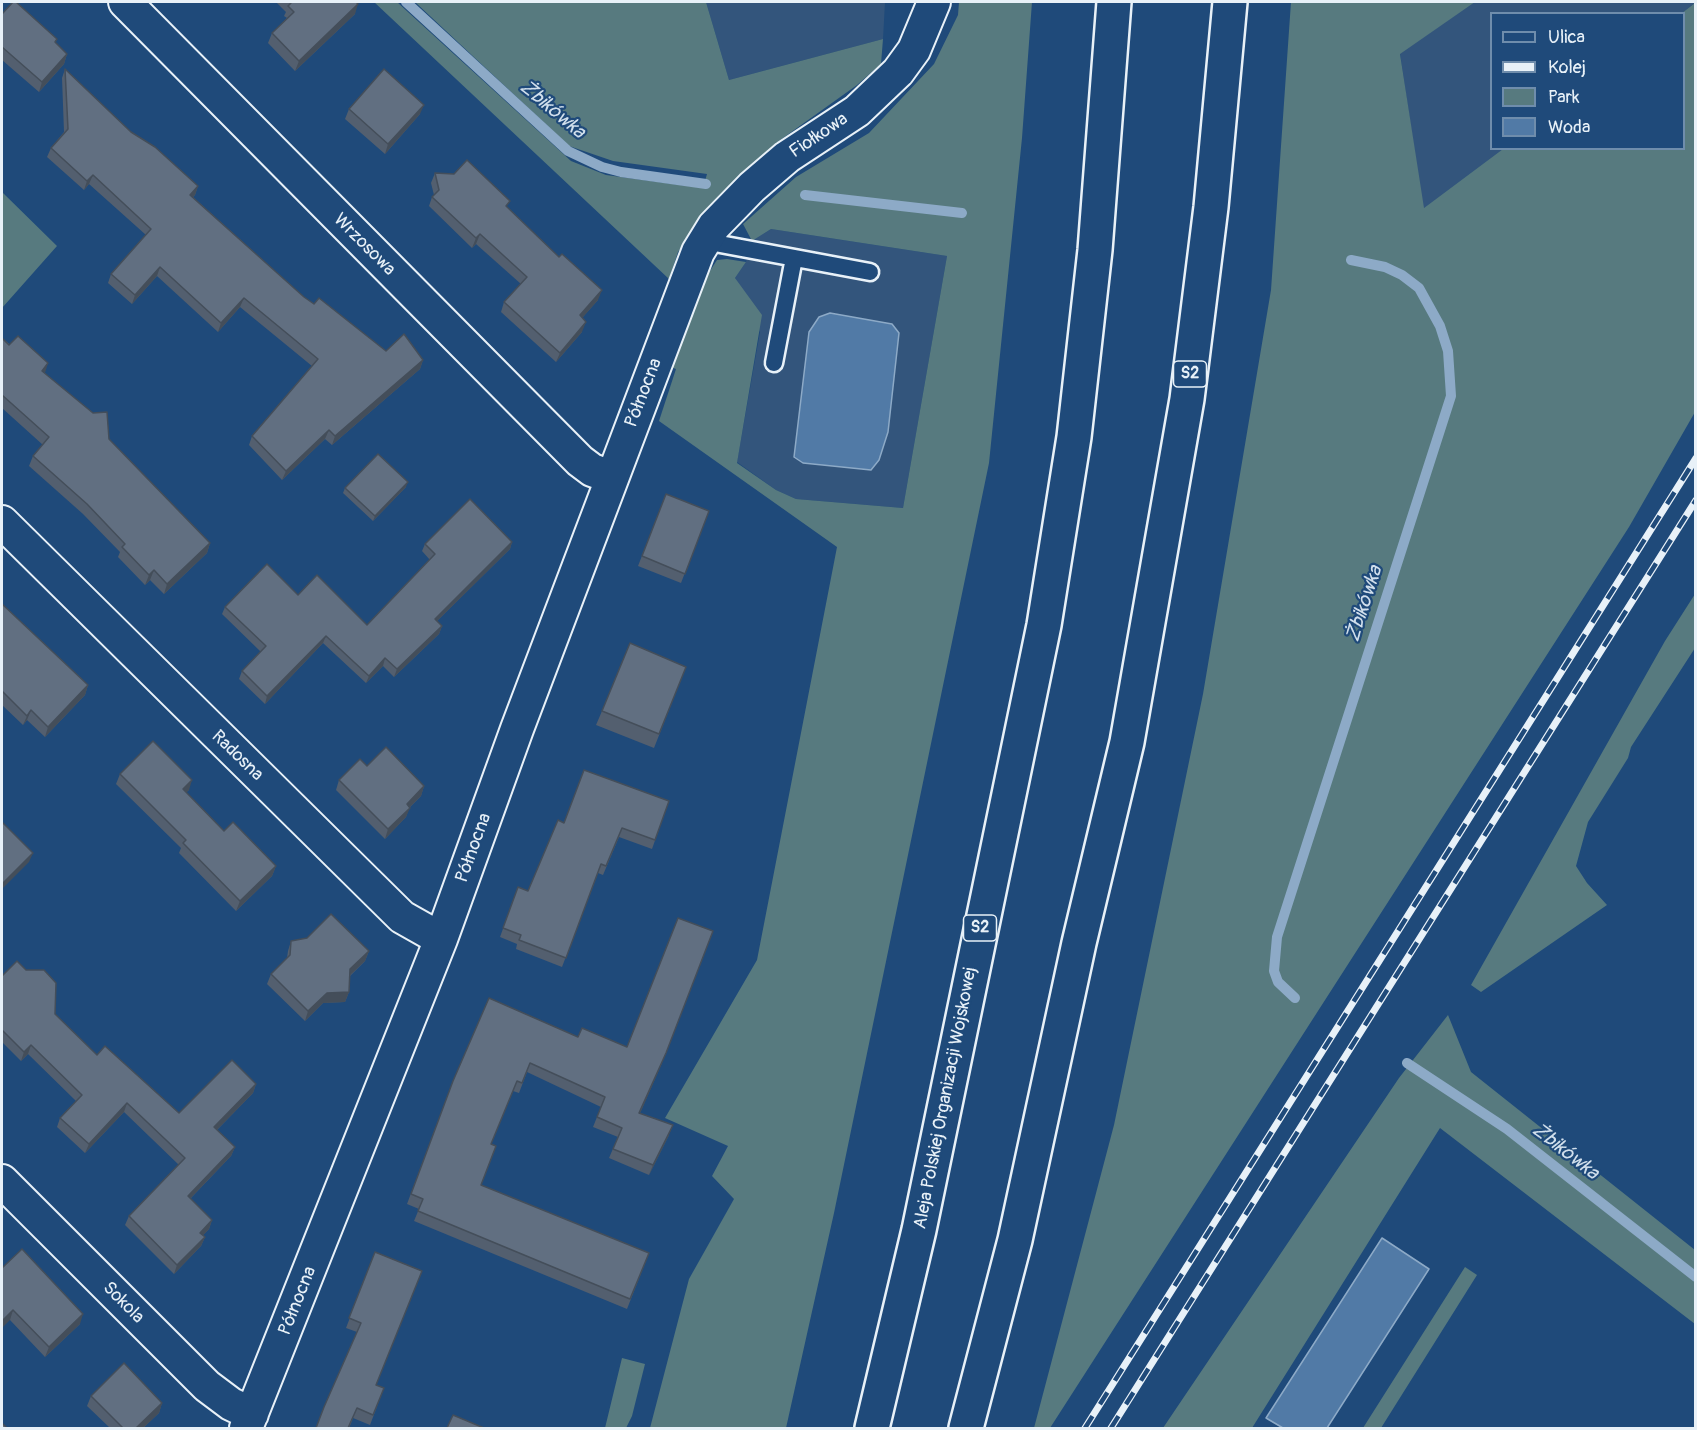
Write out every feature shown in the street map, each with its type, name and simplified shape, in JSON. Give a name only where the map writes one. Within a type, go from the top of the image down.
[{"type":"highway","name":"Aleja Polskiej Organizacji Wojskowej","points":[[872,1428],[919,1230],[1044,626],[1076,425],[1095,250],[1114,2]]},
{"type":"highway","name":"S2","points":[[966,1428],[1015,1240],[1076,954],[1127,742],[1187,399],[1211,207],[1230,2]]},
{"type":"street","name":"Wrzosowa","points":[[124,2],[580,461],[592,470],[611,477]]},
{"type":"street","name":"Fiołkowa","points":[[698,252],[723,216],[752,187],[788,157],[857,111],[884,87],[914,50],[934,2]]},
{"type":"street","name":"Północna","points":[[249,1421],[441,939],[611,477],[698,252]]},
{"type":"street","name":"Radosna","points":[[2,522],[402,917],[441,939]]},
{"type":"street","name":"Sokola","points":[[2,1181],[207,1386],[249,1421]]},
{"type":"lane","points":[[698,252],[794,258],[870,272]]},
{"type":"lane","points":[[774,363],[794,258]]},
{"type":"shaded area","points":[[706,2],[885,2],[883,39],[729,80]]},
{"type":"shaded area","points":[[1475,2],[1695,2],[1683,12],[1490,12],[1490,150],[1502,150],[1423,209],[1400,53]]},
{"type":"shaded area","points":[[771,229],[947,256],[903,508],[796,499],[776,490],[737,462],[760,332],[735,278],[746,262],[752,241]]},
{"type":"green space","points":[[374,2],[397,2],[571,161],[606,175],[703,188],[707,174],[613,161],[569,146],[415,2],[706,2],[729,80],[883,39],[881,64],[857,85],[776,143],[714,201],[678,252],[669,279]]},
{"type":"green space","points":[[959,2],[1032,2],[1022,138],[989,463],[834,1213],[786,1428],[650,1428],[689,1279],[734,1199],[712,1176],[728,1146],[665,1118],[757,960],[837,547],[659,421],[676,369],[671,367],[699,288],[717,260],[746,262],[735,278],[762,315],[737,463],[776,490],[796,499],[903,508],[947,256],[771,229],[752,241],[743,224],[796,177],[869,133],[934,64],[958,15]]},
{"type":"green space","points":[[1291,2],[1475,2],[1400,54],[1424,208],[1502,150],[1685,150],[1683,12],[1695,3],[1695,412],[1629,527],[1050,1428],[1034,1428],[1114,1125],[1203,694],[1271,290]]},
{"type":"green space","points":[[2,192],[57,246],[2,308]]},
{"type":"green space","points":[[1695,594],[1695,648],[1631,747],[1628,758],[1588,822],[1576,866],[1587,883],[1607,905],[1481,992],[1471,985],[1665,641]]},
{"type":"green space","points":[[1448,1015],[1471,1072],[1695,1250],[1695,1324],[1440,1128],[1252,1428],[1163,1428],[1399,1078]]},
{"type":"green space","points":[[1465,1267],[1477,1275],[1381,1428],[1363,1428]]},
{"type":"green space","points":[[622,1358],[645,1364],[632,1416],[626,1428],[605,1428]]},
{"type":"water","points":[[830,313],[892,324],[899,333],[888,432],[879,460],[871,470],[803,463],[794,457],[809,332],[819,317]]},
{"type":"water","points":[[1382,1238],[1429,1269],[1327,1428],[1283,1428],[1266,1418]]},
{"type":"building","points":[[13,2],[16,2],[57,39],[55,42],[67,54],[42,82],[2,47],[2,14]]},
{"type":"building","points":[[289,2],[356,2],[358,4],[299,61],[272,33],[294,12],[288,6],[291,3]]},
{"type":"building","points":[[65,69],[131,132],[155,147],[198,186],[190,195],[304,297],[314,304],[319,298],[386,351],[404,334],[423,360],[335,436],[329,430],[286,471],[252,436],[318,359],[244,298],[221,323],[160,267],[135,295],[111,274],[151,229],[93,175],[87,181],[51,148],[68,129]]},
{"type":"building","points":[[384,69],[424,105],[388,144],[349,109]]},
{"type":"building","points":[[467,160],[510,201],[506,206],[559,257],[562,254],[602,290],[580,315],[586,322],[560,353],[504,302],[527,277],[480,234],[476,238],[432,197],[439,190],[435,173],[454,174]]},
{"type":"building","points":[[18,336],[48,363],[42,371],[93,413],[107,412],[109,439],[210,543],[167,584],[154,570],[149,575],[122,547],[125,544],[87,504],[33,456],[49,437],[2,395],[2,338],[9,345]]},
{"type":"building","points":[[378,454],[408,482],[375,516],[345,488]]},
{"type":"building","points":[[666,494],[709,511],[685,574],[642,556]]},
{"type":"building","points":[[470,499],[512,542],[435,619],[442,626],[397,669],[385,658],[369,676],[326,636],[267,696],[242,671],[266,646],[225,607],[267,564],[298,595],[317,575],[367,625],[435,554],[425,544]]},
{"type":"building","points":[[2,604],[88,685],[48,727],[31,710],[27,716],[2,691]]},
{"type":"building","points":[[630,643],[686,667],[659,734],[602,711]]},
{"type":"building","points":[[153,741],[192,780],[183,789],[224,831],[233,822],[276,866],[240,901],[183,843],[186,840],[120,774]]},
{"type":"building","points":[[386,747],[424,786],[407,804],[410,808],[388,829],[339,780],[360,759],[367,766]]},
{"type":"building","points":[[584,770],[669,801],[655,840],[622,828],[606,866],[601,864],[566,958],[519,940],[521,935],[503,928],[518,887],[528,891],[558,820],[564,823]]},
{"type":"building","points":[[2,822],[33,853],[2,884]]},
{"type":"building","points":[[331,914],[369,951],[350,969],[349,992],[327,993],[308,1011],[271,974],[290,955],[291,941],[307,938]]},
{"type":"building","points":[[678,918],[713,931],[666,1053],[639,1113],[673,1125],[653,1165],[613,1149],[622,1128],[597,1117],[605,1097],[530,1063],[522,1083],[517,1081],[491,1144],[496,1146],[481,1185],[649,1253],[630,1299],[418,1211],[423,1199],[411,1194],[453,1081],[489,998],[578,1037],[582,1028],[627,1047]]},
{"type":"building","points":[[17,961],[26,970],[44,970],[56,983],[55,1014],[97,1055],[105,1046],[179,1113],[232,1060],[256,1084],[214,1127],[235,1147],[188,1196],[212,1220],[200,1233],[205,1237],[177,1265],[129,1216],[185,1158],[127,1103],[89,1144],[60,1118],[82,1095],[31,1045],[24,1052],[2,1030],[2,976]]},
{"type":"building","points":[[22,1249],[83,1314],[49,1347],[13,1310],[2,1321],[2,1268]]},
{"type":"building","points":[[375,1252],[422,1271],[376,1385],[384,1388],[373,1415],[357,1408],[348,1428],[316,1428],[361,1323],[349,1318]]},
{"type":"building","points":[[124,1363],[162,1403],[136,1428],[123,1428],[91,1396]]},
{"type":"building","points":[[453,1415],[484,1428],[447,1428]]},
{"type":"waterway","name":"Żbikówka","points":[[406,2],[568,151],[602,167],[621,172],[706,184]]},
{"type":"waterway","name":"Żbikówka","points":[[805,195],[962,213]]},
{"type":"waterway","name":"Żbikówka","points":[[1295,998],[1278,982],[1274,971],[1277,937],[1451,396],[1448,351],[1440,326],[1419,288],[1402,275],[1385,267],[1351,260]]},
{"type":"waterway","name":"Żbikówka","points":[[1407,1063],[1507,1129],[1696,1277]]},
{"type":"railway","points":[[1085,1428],[1696,458]]},
{"type":"railway","points":[[1111,1428],[1696,500]]}]
